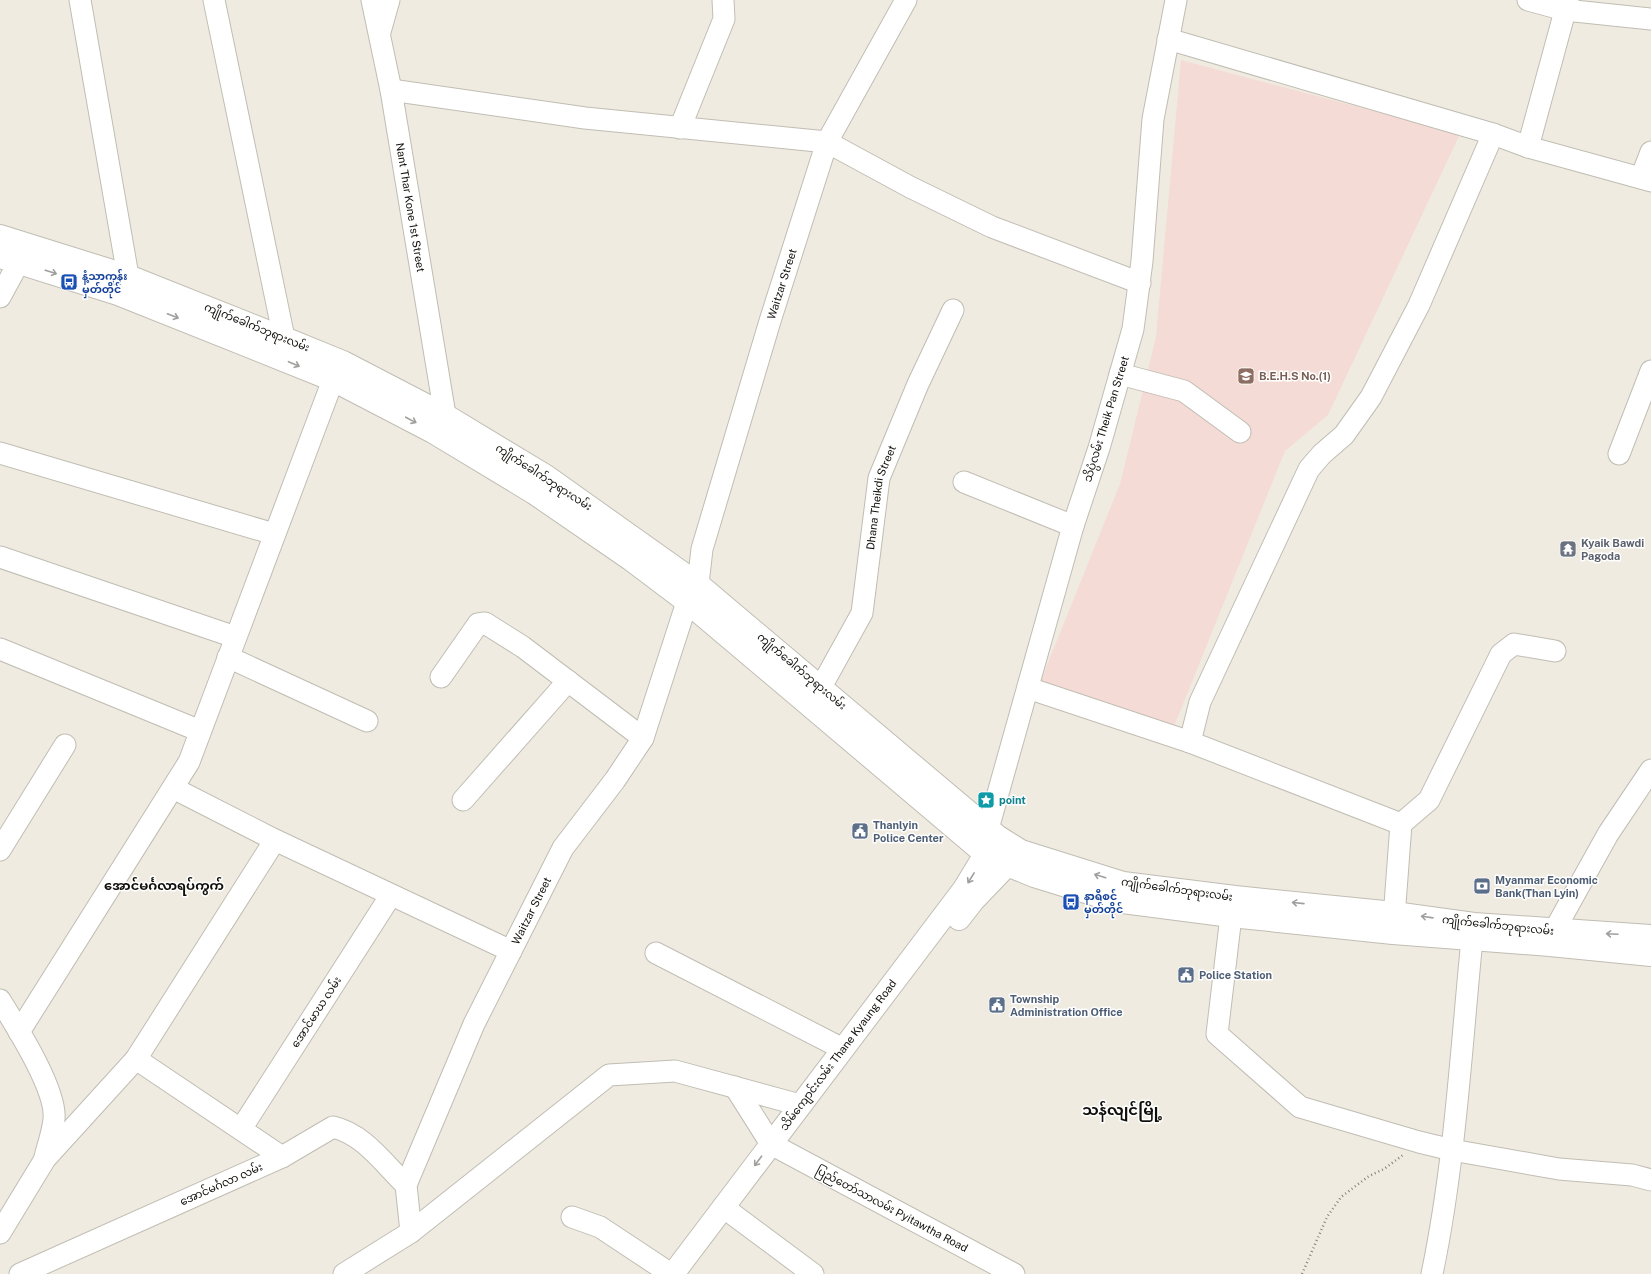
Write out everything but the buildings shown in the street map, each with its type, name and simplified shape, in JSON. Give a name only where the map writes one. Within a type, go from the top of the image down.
[{"type":"main road","name":"ကျိုက်ခေါက်ဘုရားလမ်း","points":[[0,236],[128,276],[344,362],[445,415],[546,476],[693,593],[821,687],[997,836],[1014,858]]},
{"type":"main road","name":"ကျိုက်ခေါက်ဘုရားလမ်း","points":[[9,260],[118,294],[333,380],[433,432],[534,493],[630,559],[693,593],[984,853],[1014,858],[1115,901],[1233,907],[1393,923],[1474,924],[1554,931],[1651,936]]},
{"type":"main road","name":"သိမ်ကျောင်းလမ်း Thane Kyaung Road","points":[[777,1148],[800,1105],[964,889],[981,861],[984,853],[988,829]]},
{"type":"main road","name":"သိမ်ကျောင်းလမ်း Thane Kyaung Road","points":[[690,1274],[729,1212],[777,1148],[973,901],[1014,858]]},
{"type":"main road","name":"ကျိုက်ခေါက်ဘုရားလမ်း","points":[[1393,923],[1472,940],[1651,955]]},
{"type":"main road","name":"သိမ်ကျောင်းလမ်း Thane Kyaung Road","points":[[672,1274],[729,1212]]},
{"type":"street","points":[[80,0],[128,276]]},
{"type":"street","points":[[214,0],[284,338]]},
{"type":"street","name":"Nant Thar Kone 1st Street","points":[[372,0],[391,90],[445,415]]},
{"type":"street","points":[[379,34],[389,0]]},
{"type":"street","name":"Waitzar Street","points":[[411,1232],[406,1185],[474,1024],[562,848],[615,780],[643,738],[693,593],[702,549],[770,321],[827,142],[906,0]]},
{"type":"street","name":"သိပ္ပံလမ်း Theik Pan Street","points":[[988,829],[1074,526],[1133,329],[1140,283],[1153,119],[1176,0]]},
{"type":"street","points":[[1528,0],[1651,19]]},
{"type":"street","points":[[680,128],[724,19],[719,2]]},
{"type":"street","points":[[1528,147],[1567,5]]},
{"type":"street","points":[[1168,40],[1493,134],[1528,147],[1646,180],[1651,152]]},
{"type":"street","points":[[391,90],[539,112],[680,128],[827,142],[910,187],[992,227],[1140,283]]},
{"type":"street","points":[[1190,742],[1200,702],[1309,469],[1322,454],[1344,435],[1371,397],[1419,305],[1493,134]]},
{"type":"street","points":[[0,297],[9,260]]},
{"type":"street","name":"Dhana Theikdi Street","points":[[821,687],[862,613],[879,478],[918,384],[953,310]]},
{"type":"street","points":[[1619,454],[1651,371]]},
{"type":"street","points":[[1120,374],[1184,391],[1240,432]]},
{"type":"street","points":[[19,1032],[189,762],[333,380]]},
{"type":"street","points":[[0,453],[274,534]]},
{"type":"street","points":[[964,482],[1074,526]]},
{"type":"street","points":[[0,557],[235,637]]},
{"type":"street","points":[[441,677],[478,624],[481,622],[485,623],[523,647],[643,738]]},
{"type":"street","points":[[1393,923],[1401,824],[1429,800],[1501,654],[1514,644],[1555,651]]},
{"type":"street","points":[[0,649],[200,731]]},
{"type":"street","points":[[228,657],[367,721]]},
{"type":"street","points":[[463,800],[568,681]]},
{"type":"street","points":[[1028,688],[1190,742],[1401,824]]},
{"type":"street","points":[[0,850],[65,746]]},
{"type":"street","points":[[1554,931],[1608,834],[1651,770]]},
{"type":"street","points":[[173,788],[275,840],[511,951]]},
{"type":"street","points":[[0,1233],[45,1160],[136,1058],[275,840]]},
{"type":"street","name":"အောင်မာဃ လမ်း","points":[[241,1129],[391,895]]},
{"type":"street","points":[[1233,907],[1217,1034],[1300,1107],[1419,1142],[1452,1150],[1559,1169],[1632,1175],[1651,1180]]},
{"type":"street","points":[[1432,1274],[1452,1150],[1472,940]]},
{"type":"street","points":[[656,953],[843,1049]]},
{"type":"street","points":[[0,1000],[19,1032],[50,1093],[55,1118],[45,1160]]},
{"type":"street","points":[[136,1058],[282,1157]]},
{"type":"street","points":[[344,1274],[411,1232],[609,1075],[675,1071],[800,1105]]},
{"type":"street","points":[[735,1087],[777,1148]]},
{"type":"street","name":"အောင်မင်္ဂလာ လမ်း","points":[[20,1274],[282,1157],[334,1128],[350,1133],[359,1138],[406,1185]]},
{"type":"street","name":"ပြည်တော်သာလမ်း Pyitawtha Road","points":[[777,1148],[1014,1274]]},
{"type":"street","points":[[729,1212],[813,1274]]},
{"type":"street","points":[[572,1217],[600,1227],[672,1274]]},
{"type":"path","points":[[1302,1274],[1327,1217],[1341,1196],[1369,1176],[1384,1169],[1419,1142]]},
{"type":"shaded area","name":"B.E.H.S No.(1)","points":[[1181,60],[1460,134],[1328,415],[1285,451],[1173,729],[1039,685],[1120,484],[1156,337]]},
{"type":"place","name":"နံ့သာကုန်း မှတ်တိုင်","points":[[69,282]]},
{"type":"place","name":"B.E.H.S No.(1)","points":[[1246,376]]},
{"type":"place","name":"Kyaik Bawdi Pagoda","points":[[1568,549]]},
{"type":"place","name":"point","points":[[986,800]]},
{"type":"place","name":"Thanlyin Police Center","points":[[860,831]]},
{"type":"place","name":"Myanmar Economic Bank(Than Lyin)","points":[[1482,886]]},
{"type":"place","name":"နာရီစင် မှတ်တိုင်","points":[[1071,902]]},
{"type":"place","name":"Police Station","points":[[1186,975]]},
{"type":"place","name":"Township Administration Office","points":[[997,1005]]},
{"type":"district","name":"အောင်မင်္ဂလာရပ်ကွက်","points":[[164,885]]},
{"type":"district","name":"သန်လျင်မြို့","points":[[1122,1110]]}]
